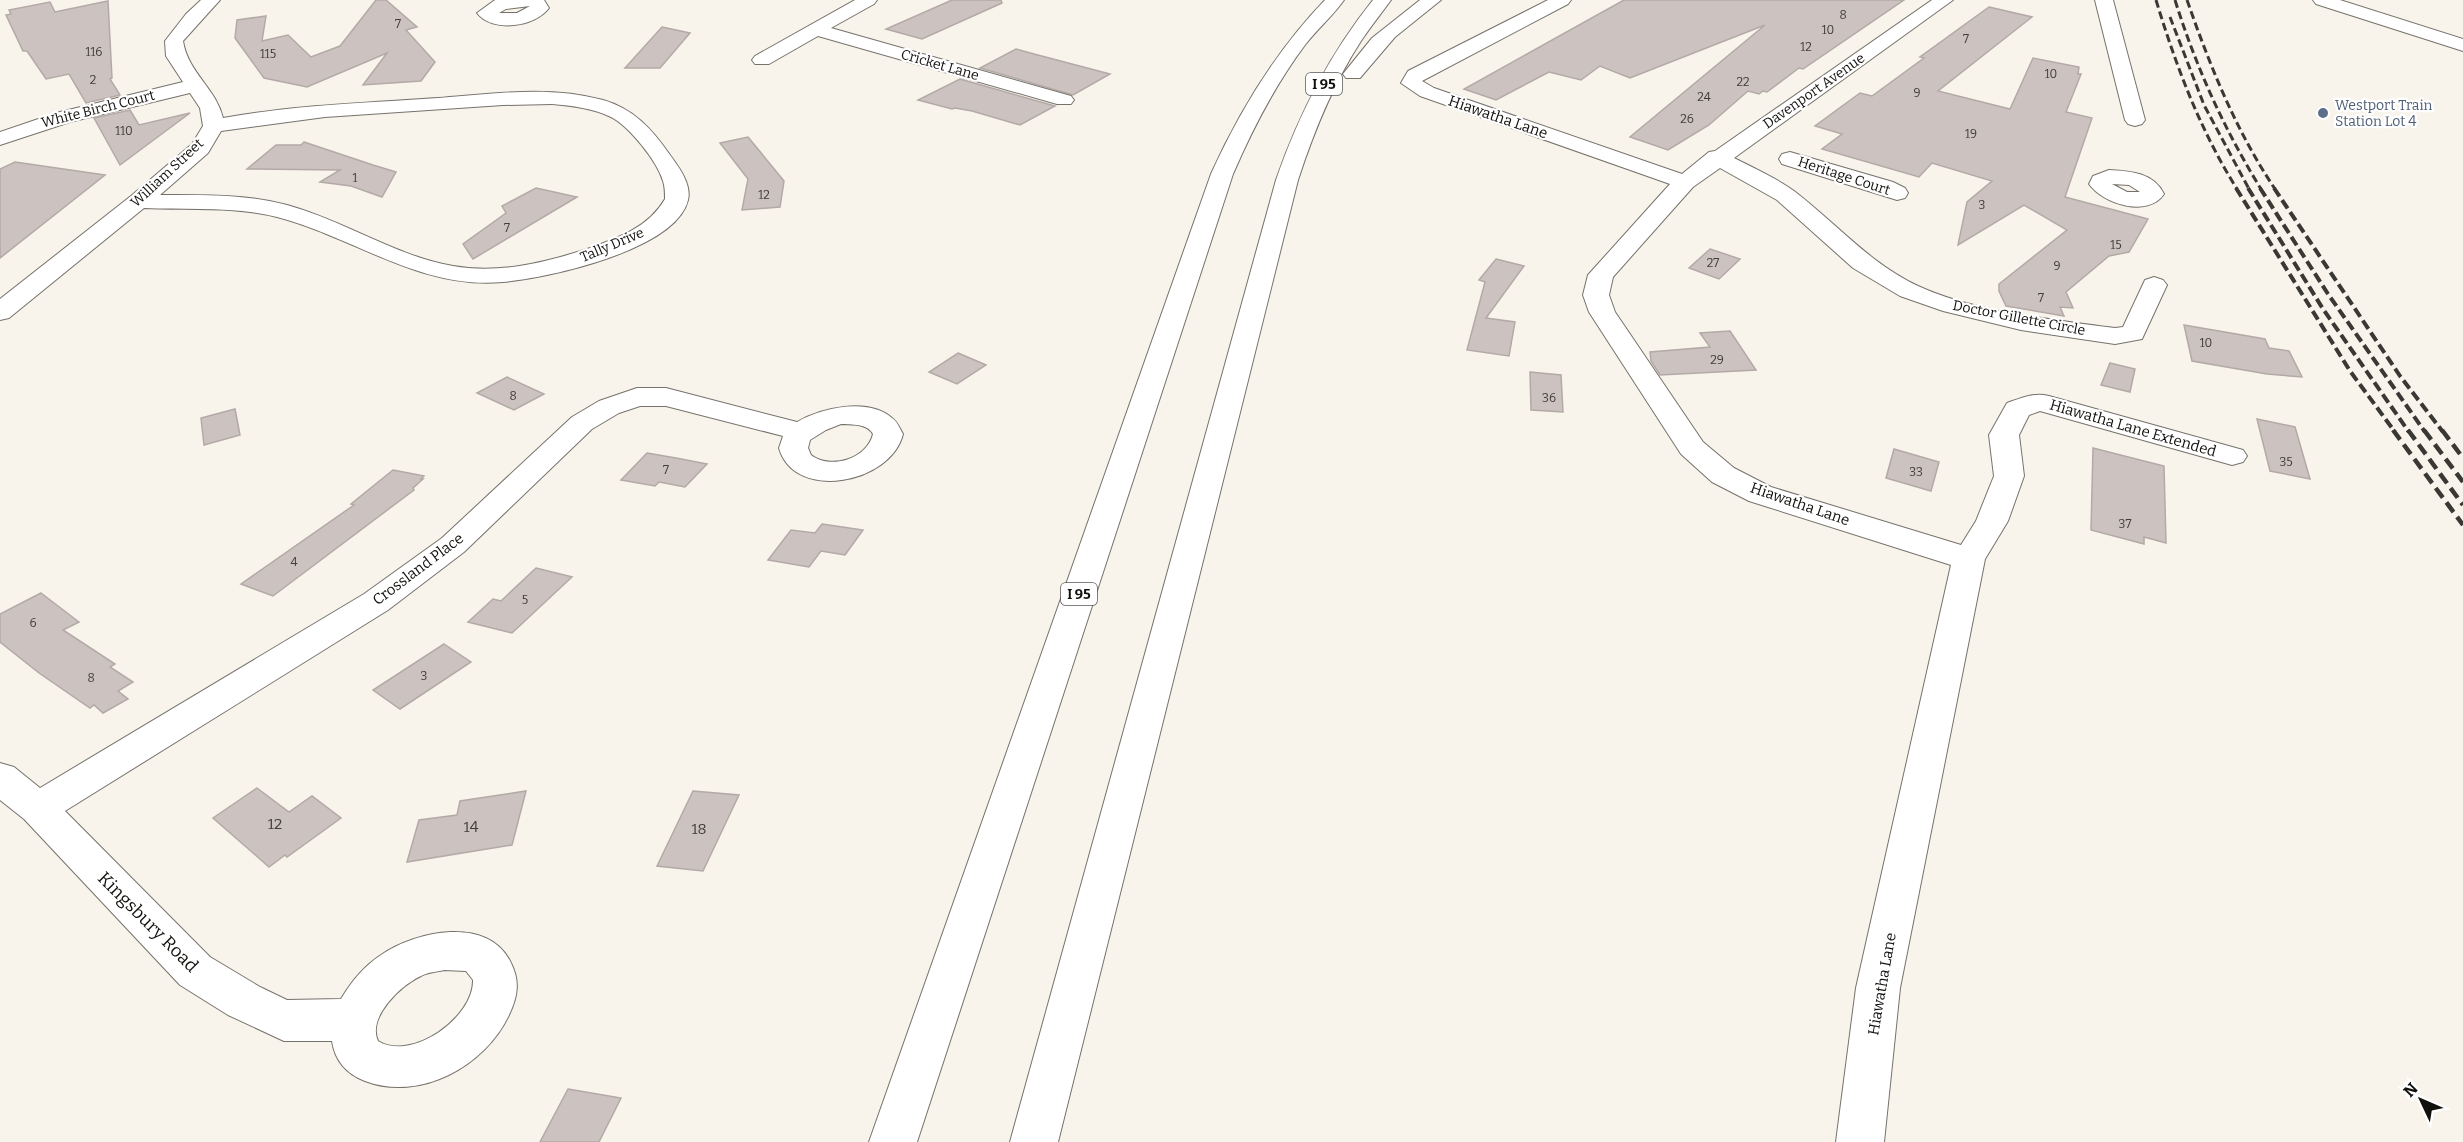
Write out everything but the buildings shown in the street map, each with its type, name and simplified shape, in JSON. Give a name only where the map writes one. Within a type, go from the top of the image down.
[{"type":"main road","name":"William Street","points":[[0,312],[139,201],[200,148],[214,126],[210,108],[176,56],[174,41],[192,18],[211,0]]},
{"type":"main road","points":[[762,60],[868,0]]},
{"type":"main road","points":[[1287,56],[1317,0]]},
{"type":"main road","name":"I 95","points":[[893,1142],[1209,210],[1236,141],[1252,110],[1287,56],[1335,0]]},
{"type":"main road","name":"I 95","points":[[1034,1142],[1287,180],[1305,125],[1323,86],[1353,37],[1382,0]]},
{"type":"main road","points":[[1287,180],[1339,101],[1353,75],[1377,43],[1404,18],[1431,0]]},
{"type":"main road","name":"Hiawatha Lane","points":[[1562,0],[1415,75],[1411,83],[1427,92],[1685,182],[1601,275],[1596,295],[1602,312],[1692,448],[1723,475],[1760,494],[1969,559],[1878,988],[1860,1142]]},
{"type":"main road","name":"Davenport Avenue","points":[[1685,182],[1717,157],[1944,0]]},
{"type":"main road","points":[[2104,0],[2135,120]]},
{"type":"main road","points":[[2322,0],[2463,45]]},
{"type":"main road","name":"Cricket Lane","points":[[816,30],[1064,100]]},
{"type":"main road","name":"White Birch Court","points":[[0,139],[63,117],[197,85]]},
{"type":"main road","name":"Tally Drive","points":[[139,201],[255,206],[275,210],[306,217],[421,264],[450,273],[484,276],[568,263],[604,251],[639,236],[664,219],[677,199],[674,178],[637,126],[618,112],[590,104],[552,99],[513,99],[332,110],[254,118],[214,126]]},
{"type":"main road","name":"Doctor Gillette Circle","points":[[1717,157],[1785,195],[1862,263],[1909,291],[1952,306],[2021,322],[2115,336],[2133,333],[2154,285]]},
{"type":"main road","name":"Heritage Court","points":[[1790,159],[1886,187],[1898,193]]},
{"type":"main road","name":"Crossland Place","points":[[38,808],[376,602],[453,545],[553,448],[582,423],[609,407],[637,397],[666,397],[801,432]]},
{"type":"main road","name":"Hiawatha Lane Extended","points":[[1969,559],[1992,521],[2009,476],[2004,435],[2017,409],[2039,402],[2232,456]]},
{"type":"main road","name":"Kingsbury Road","points":[[0,778],[38,808],[195,971],[284,1020],[335,1021],[356,1015]]},
{"type":"railway","points":[[2156,0],[2200,121],[2237,189]]},
{"type":"railway","points":[[2175,0],[2212,97],[2261,189]]},
{"type":"railway","points":[[2187,0],[2225,98],[2248,144],[2275,189]]},
{"type":"railway","points":[[2170,17],[2204,105],[2249,189]]},
{"type":"railway","points":[[2236,188],[2350,371],[2395,432]]},
{"type":"railway","points":[[2248,188],[2323,309],[2409,432]]},
{"type":"railway","points":[[2260,188],[2328,294],[2425,432]]},
{"type":"railway","points":[[2274,188],[2400,376],[2443,432]]},
{"type":"railway","points":[[2393,430],[2463,525]]},
{"type":"railway","points":[[2408,430],[2463,505]]},
{"type":"railway","points":[[2424,430],[2463,482]]},
{"type":"railway","points":[[2442,430],[2463,458]]},
{"type":"place","name":"Westport Train Station Lot 4","points":[[2323,113]]}]
